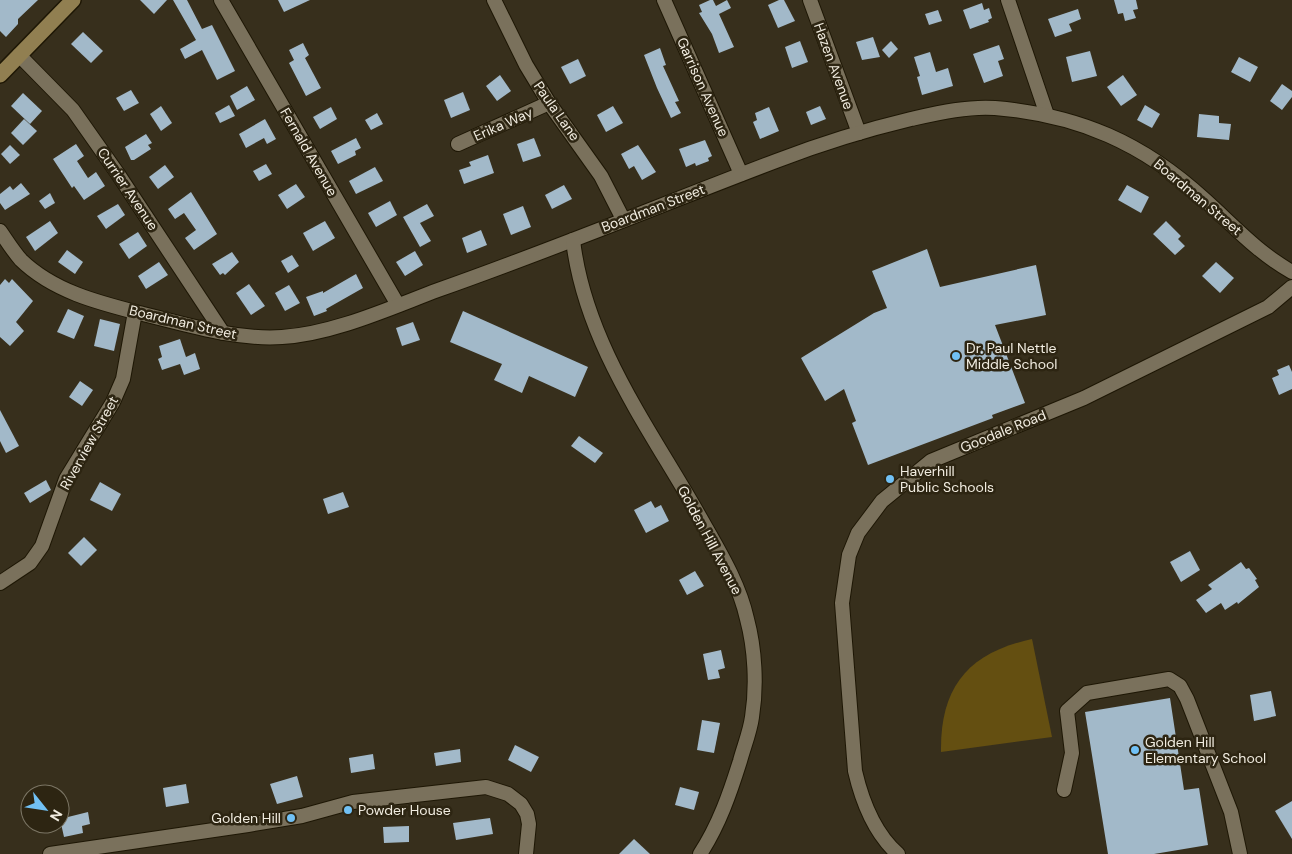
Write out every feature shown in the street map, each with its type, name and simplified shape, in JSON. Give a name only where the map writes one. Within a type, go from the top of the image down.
[{"type":"main road","points":[[0,75],[73,0]]},
{"type":"street","name":"Fernald Avenue","points":[[221,0],[398,305]]},
{"type":"street","name":"Paula Lane","points":[[494,0],[526,65],[549,103],[596,169],[623,219]]},
{"type":"street","name":"Garrison Avenue","points":[[664,0],[741,174]]},
{"type":"street","name":"Hazen Avenue","points":[[810,0],[859,133]]},
{"type":"street","points":[[1008,0],[1048,116]]},
{"type":"street","name":"Currier Avenue","points":[[20,55],[73,110],[129,189],[223,334]]},
{"type":"street","name":"Erika Way","points":[[458,144],[549,103]]},
{"type":"street","name":"Boardman Street","points":[[0,231],[19,258],[37,273],[59,286],[102,303],[223,334],[269,338],[303,334],[398,305],[741,174],[859,133],[944,112],[981,108],[1048,116],[1089,126],[1136,148],[1174,173],[1265,257],[1292,272]]},
{"type":"street","name":"Golden Hill Avenue","points":[[572,240],[576,269],[585,298],[620,379],[724,561],[748,619],[754,663],[752,717],[722,812],[700,854]]},
{"type":"street","name":"Goodale Road","points":[[898,854],[875,824],[860,792],[855,771],[850,730],[842,603],[849,555],[858,533],[882,501],[932,461],[1084,398],[1268,306],[1292,288]]},
{"type":"street","name":"Riverview Street","points":[[0,583],[26,567],[42,546],[66,479],[113,402],[123,378],[135,312]]},
{"type":"street","points":[[1064,790],[1072,753],[1068,711],[1076,700],[1087,693],[1169,679],[1180,686],[1187,699],[1231,812],[1240,854]]},
{"type":"street","points":[[50,854],[302,816],[353,802],[486,788],[508,794],[521,804],[527,814],[529,824],[526,854]]},
{"type":"shaded area","points":[[1032,639],[1052,737],[941,752],[942,729],[946,709],[952,691],[962,676],[991,653]]},
{"type":"building","points":[[0,0],[38,0],[18,19],[18,24],[6,37],[0,31]]},
{"type":"building","points":[[140,0],[167,0],[154,14]]},
{"type":"building","points":[[173,0],[187,0],[202,29],[212,25],[235,71],[217,80],[202,50],[185,59],[180,49],[196,40]]},
{"type":"building","points":[[278,0],[310,0],[284,12]]},
{"type":"building","points":[[713,0],[716,6],[727,0],[731,8],[719,14],[734,47],[719,53],[712,34],[699,13],[702,12],[699,5]]},
{"type":"building","points":[[784,0],[795,21],[778,28],[768,5]]},
{"type":"building","points":[[1114,0],[1136,0],[1138,9],[1133,10],[1136,18],[1125,21],[1123,13],[1118,14]]},
{"type":"building","points":[[982,3],[984,10],[989,8],[992,18],[988,20],[989,22],[970,29],[963,10]]},
{"type":"building","points":[[1078,9],[1081,19],[1069,24],[1072,31],[1055,37],[1048,19]]},
{"type":"building","points":[[938,10],[942,21],[929,25],[925,14]]},
{"type":"building","points":[[83,32],[103,51],[91,63],[71,44]]},
{"type":"building","points":[[873,37],[880,57],[862,60],[856,42]]},
{"type":"building","points":[[800,41],[808,62],[792,68],[785,47]]},
{"type":"building","points":[[891,41],[898,49],[889,58],[882,50]]},
{"type":"building","points":[[303,43],[309,55],[305,58],[321,88],[306,96],[289,63],[294,60],[289,50]]},
{"type":"building","points":[[999,45],[1004,59],[998,61],[1003,76],[984,83],[973,54]]},
{"type":"building","points":[[660,48],[666,65],[663,66],[679,101],[675,102],[681,113],[671,118],[644,55]]},
{"type":"building","points":[[1090,51],[1097,76],[1072,82],[1066,57]]},
{"type":"building","points":[[930,52],[936,72],[948,68],[953,86],[922,95],[917,77],[920,76],[914,57]]},
{"type":"building","points":[[1239,57],[1258,67],[1250,82],[1231,72]]},
{"type":"building","points":[[578,59],[586,76],[570,84],[561,67]]},
{"type":"building","points":[[500,75],[511,91],[497,101],[486,86]]},
{"type":"building","points":[[1123,75],[1137,95],[1121,106],[1107,87]]},
{"type":"building","points":[[1282,84],[1292,91],[1292,97],[1282,110],[1270,101]]},
{"type":"building","points":[[247,86],[255,100],[237,110],[230,96]]},
{"type":"building","points":[[131,90],[139,103],[124,111],[116,98]]},
{"type":"building","points":[[463,92],[470,110],[451,118],[444,100]]},
{"type":"building","points":[[23,93],[42,111],[30,124],[11,106]]},
{"type":"building","points":[[229,105],[235,116],[220,123],[215,113]]},
{"type":"building","points":[[1145,105],[1160,114],[1152,128],[1137,120]]},
{"type":"building","points":[[161,106],[172,123],[161,131],[150,114]]},
{"type":"building","points":[[613,106],[623,123],[606,132],[597,115]]},
{"type":"building","points":[[820,106],[826,119],[811,125],[806,112]]},
{"type":"building","points":[[331,107],[337,119],[320,129],[313,117]]},
{"type":"building","points":[[769,107],[779,131],[760,139],[753,122],[757,120],[755,113]]},
{"type":"building","points":[[377,113],[383,124],[371,130],[365,120]]},
{"type":"building","points":[[1199,114],[1219,116],[1219,123],[1231,124],[1229,140],[1197,137]]},
{"type":"building","points":[[24,119],[37,131],[23,145],[11,133]]},
{"type":"building","points":[[265,119],[276,139],[267,144],[264,138],[246,148],[239,134]]},
{"type":"building","points":[[146,134],[152,143],[148,145],[151,149],[131,160],[125,147]]},
{"type":"building","points":[[356,138],[361,148],[355,151],[356,155],[338,164],[331,151]]},
{"type":"building","points":[[534,138],[541,156],[523,162],[517,144]]},
{"type":"building","points":[[705,140],[712,156],[708,158],[709,161],[696,166],[695,163],[686,167],[679,149]]},
{"type":"building","points":[[76,144],[84,156],[77,161],[88,178],[96,172],[105,186],[84,200],[74,186],[72,188],[53,159]]},
{"type":"building","points":[[10,145],[20,155],[10,164],[1,154]]},
{"type":"building","points":[[638,145],[656,172],[642,180],[634,166],[629,169],[621,154]]},
{"type":"building","points":[[488,155],[494,173],[464,184],[459,170],[471,166],[469,162]]},
{"type":"building","points":[[266,164],[272,174],[259,181],[253,171]]},
{"type":"building","points":[[165,165],[174,177],[158,189],[149,177]]},
{"type":"building","points":[[375,167],[383,181],[356,194],[349,181]]},
{"type":"building","points":[[21,183],[30,194],[5,210],[0,203],[0,194],[10,186],[13,190]]},
{"type":"building","points":[[296,184],[305,197],[287,209],[278,195]]},
{"type":"building","points":[[564,185],[572,199],[552,209],[545,195]]},
{"type":"building","points":[[1127,185],[1149,197],[1141,213],[1118,200]]},
{"type":"building","points":[[191,192],[217,234],[194,250],[185,238],[196,230],[184,213],[175,219],[168,209]]},
{"type":"building","points":[[50,193],[55,203],[45,209],[39,201]]},
{"type":"building","points":[[390,201],[397,215],[376,227],[368,213]]},
{"type":"building","points":[[118,204],[125,215],[106,229],[97,216]]},
{"type":"building","points":[[427,204],[434,216],[420,223],[431,241],[420,247],[403,217]]},
{"type":"building","points":[[523,206],[531,227],[511,235],[503,214]]},
{"type":"building","points":[[50,221],[58,233],[35,251],[26,237]]},
{"type":"building","points":[[325,221],[335,238],[313,251],[303,233]]},
{"type":"building","points":[[1166,221],[1181,236],[1178,239],[1185,246],[1175,255],[1153,234]]},
{"type":"building","points":[[481,230],[487,245],[467,253],[462,238]]},
{"type":"building","points":[[138,232],[147,246],[129,259],[119,244]]},
{"type":"building","name":"Dr. Paul Nettle Middle School","points":[[927,249],[940,287],[1036,265],[1046,315],[995,325],[1025,403],[992,415],[993,418],[868,465],[852,423],[856,421],[844,389],[825,401],[801,358],[874,313],[887,308],[872,271]]},
{"type":"building","points":[[67,250],[83,262],[75,274],[58,262]]},
{"type":"building","points":[[415,251],[423,265],[405,276],[396,262]]},
{"type":"building","points":[[232,252],[239,262],[225,275],[223,273],[220,275],[212,264]]},
{"type":"building","points":[[292,255],[299,266],[288,273],[281,261]]},
{"type":"building","points":[[159,262],[168,275],[146,289],[138,276]]},
{"type":"building","points":[[1216,262],[1234,278],[1220,293],[1202,276]]},
{"type":"building","points":[[356,274],[363,288],[326,309],[327,311],[314,316],[306,297],[323,291],[323,293]]},
{"type":"building","points":[[5,279],[9,283],[12,279],[33,301],[16,322],[24,331],[10,346],[0,337],[0,285]]},
{"type":"building","points":[[249,284],[265,306],[251,315],[236,293]]},
{"type":"building","points":[[289,285],[300,303],[285,311],[275,293]]},
{"type":"building","points":[[68,309],[84,316],[74,339],[57,332]]},
{"type":"building","points":[[463,311],[588,367],[575,397],[529,376],[522,393],[494,380],[502,364],[450,342]]},
{"type":"building","points":[[100,319],[120,324],[114,351],[94,346]]},
{"type":"building","points":[[413,322],[420,340],[402,346],[396,328]]},
{"type":"building","points":[[180,339],[186,357],[195,353],[200,369],[184,375],[180,364],[162,370],[158,359],[162,357],[159,346]]},
{"type":"building","points":[[1289,365],[1292,372],[1292,389],[1279,395],[1272,378],[1279,375],[1277,370]]},
{"type":"building","points":[[80,381],[93,390],[82,406],[69,397]]},
{"type":"building","points":[[0,410],[19,446],[6,453],[0,441]]},
{"type":"building","points":[[579,436],[603,453],[595,463],[571,446]]},
{"type":"building","points":[[46,480],[51,490],[30,503],[24,493]]},
{"type":"building","points":[[100,482],[121,494],[112,511],[90,500]]},
{"type":"building","points":[[343,492],[349,507],[328,514],[323,499]]},
{"type":"building","points":[[651,501],[655,508],[661,505],[669,521],[646,533],[634,510]]},
{"type":"building","points":[[84,537],[97,550],[81,566],[68,553]]},
{"type":"building","points":[[1190,551],[1200,570],[1181,582],[1170,562]]},
{"type":"building","points":[[1241,562],[1246,569],[1249,568],[1257,579],[1255,580],[1259,587],[1238,604],[1237,602],[1225,610],[1221,603],[1206,613],[1196,600],[1212,589],[1208,585]]},
{"type":"building","points":[[695,571],[704,586],[687,595],[679,580]]},
{"type":"building","points":[[721,650],[725,668],[718,670],[720,678],[708,680],[703,654]]},
{"type":"building","points":[[1271,691],[1276,716],[1254,721],[1250,695]]},
{"type":"building","name":"Golden Hill Elementary School","points":[[1170,698],[1184,790],[1199,788],[1208,845],[1154,854],[1108,854],[1085,712]]},
{"type":"building","points":[[702,720],[720,723],[714,753],[697,750]]},
{"type":"building","points":[[515,745],[539,757],[531,772],[508,760]]},
{"type":"building","points":[[460,749],[461,762],[436,766],[434,753]]},
{"type":"building","points":[[373,754],[375,769],[351,773],[349,758]]},
{"type":"building","points":[[297,776],[303,797],[277,804],[270,784]]},
{"type":"building","points":[[186,784],[189,803],[166,807],[163,788]]},
{"type":"building","points":[[680,787],[699,792],[694,810],[675,805]]},
{"type":"building","points":[[1292,801],[1292,839],[1275,811]]},
{"type":"building","points":[[88,812],[90,824],[82,826],[83,833],[64,837],[63,834],[70,834],[70,816]]},
{"type":"building","points":[[490,818],[493,834],[456,840],[453,823]]},
{"type":"building","points":[[409,826],[409,842],[384,843],[383,827]]},
{"type":"building","points":[[634,839],[650,854],[619,854]]},
{"type":"place","name":"Dr. Paul Nettle Middle School","points":[[956,356]]},
{"type":"place","name":"Haverhill Public Schools","points":[[890,479]]},
{"type":"place","name":"Golden Hill Elementary School","points":[[1135,750]]},
{"type":"place","name":"Powder House","points":[[348,810]]},
{"type":"place","name":"Golden Hill","points":[[291,818]]}]
